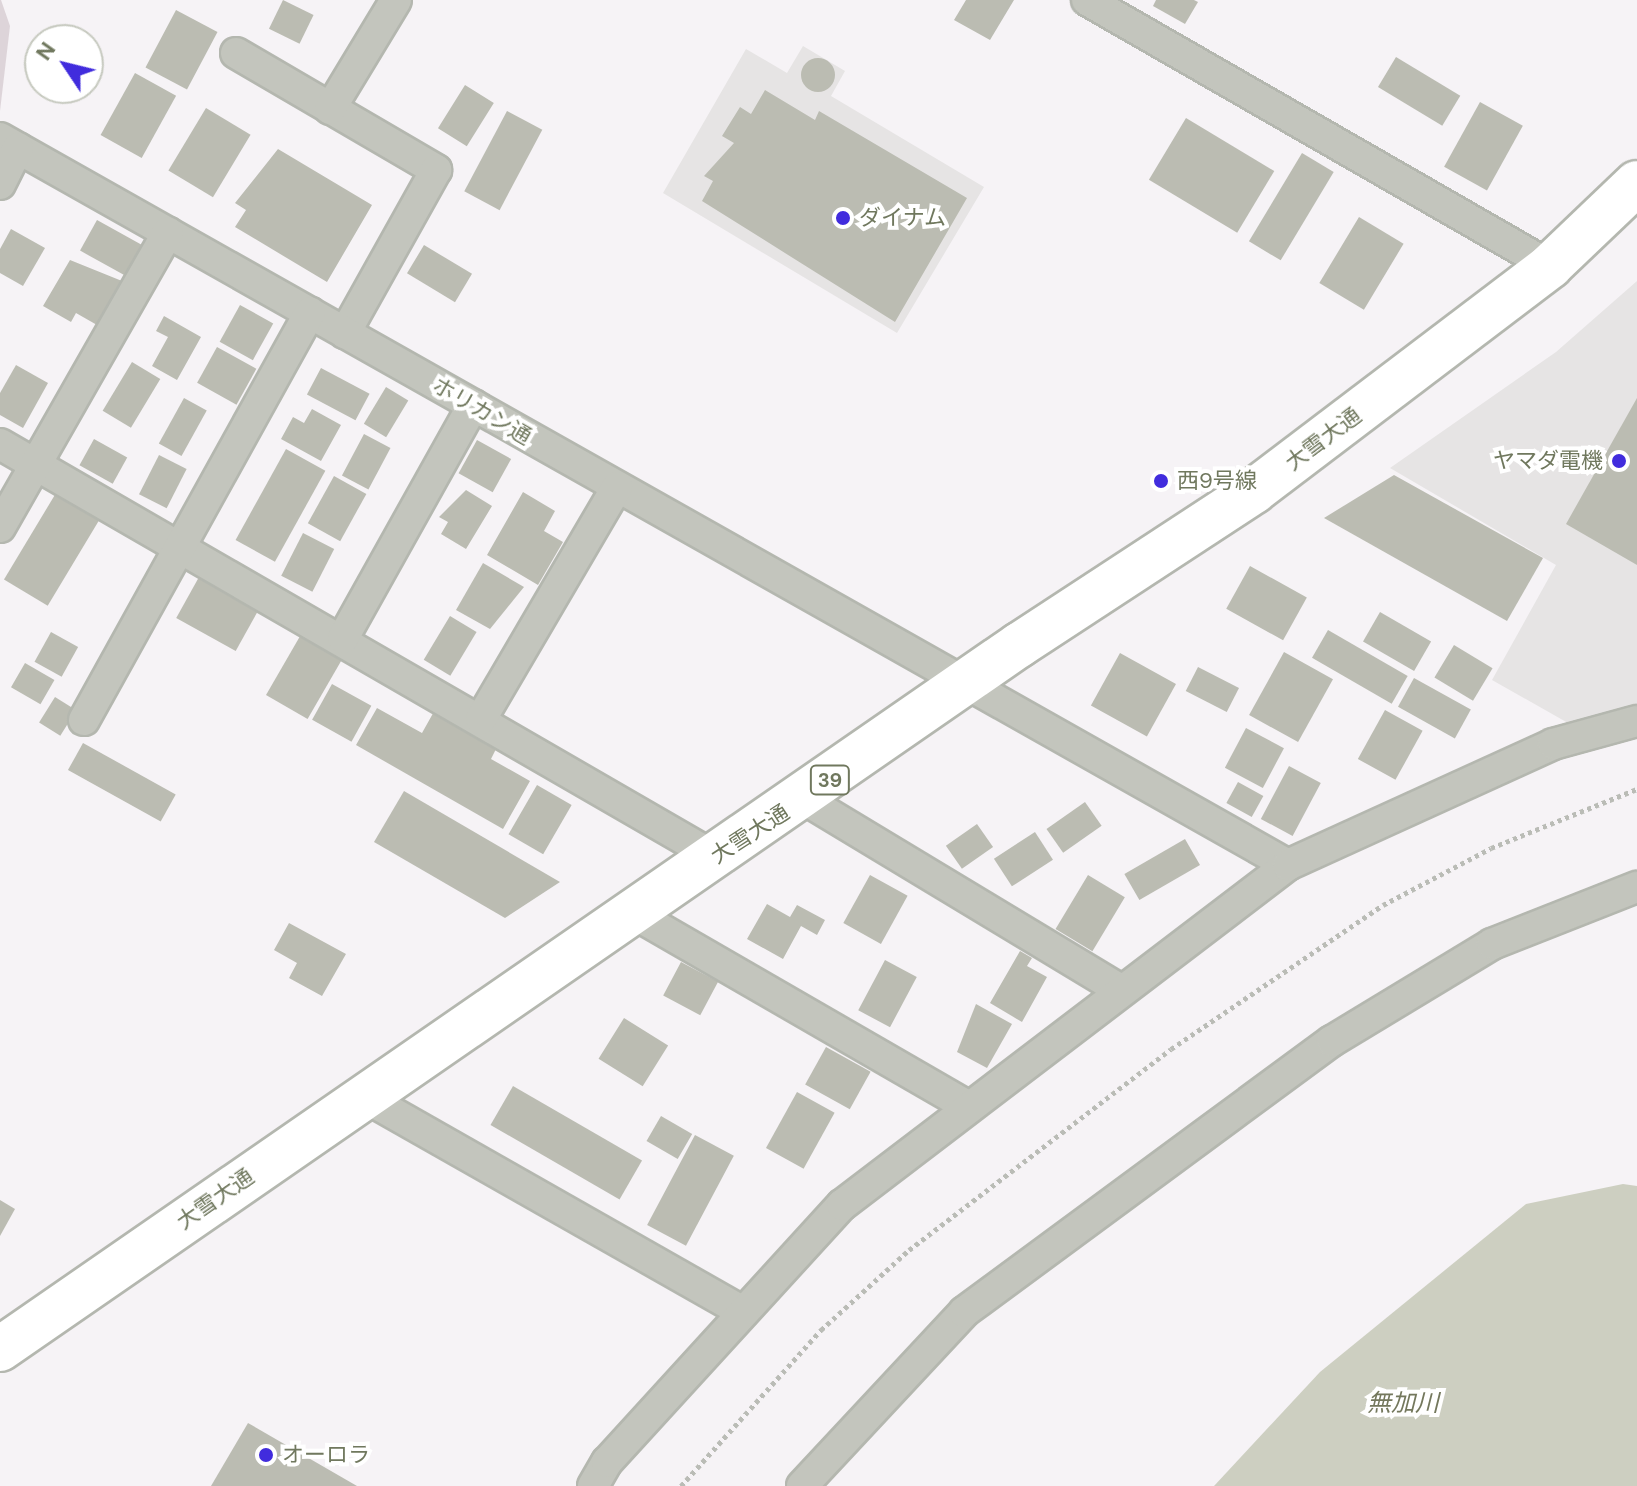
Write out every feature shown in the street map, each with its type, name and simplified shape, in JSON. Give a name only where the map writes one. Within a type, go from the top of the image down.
[{"type":"highway","name":"大雪大通","points":[[0,1349],[363,1096],[804,799],[964,685],[1254,491],[1550,266],[1637,183]]},
{"type":"street","points":[[330,109],[396,0]]},
{"type":"street","points":[[1087,0],[1550,266]]},
{"type":"street","points":[[236,53],[436,170],[345,333]]},
{"type":"street","points":[[0,184],[9,143]]},
{"type":"street","name":"ホリカン通","points":[[9,143],[964,685]]},
{"type":"street","points":[[0,527],[168,232]]},
{"type":"street","points":[[84,720],[310,313]]},
{"type":"street","points":[[343,638],[473,405]]},
{"type":"street","points":[[0,444],[343,638],[715,857]]},
{"type":"street","points":[[481,719],[617,487]]},
{"type":"street","points":[[964,685],[1288,865]]},
{"type":"street","points":[[593,1486],[743,1312],[842,1205],[965,1105],[1288,865],[1553,744],[1637,721]]},
{"type":"street","points":[[804,799],[1121,990]]},
{"type":"street","points":[[802,1486],[964,1312],[1332,1041],[1492,944],[1637,887]]},
{"type":"street","points":[[633,913],[965,1105]]},
{"type":"street","points":[[363,1096],[743,1312]]},
{"type":"path","points":[[681,1486],[821,1330],[909,1250],[1158,1059],[1383,905],[1491,848],[1637,789]]},
{"type":"shaded area","points":[[0,0],[10,26],[0,111]]},
{"type":"shaded area","name":"ダイナム","points":[[803,46],[845,71],[831,96],[984,187],[897,333],[663,193],[746,49],[787,73]]},
{"type":"shaded area","points":[[1637,281],[1637,703],[1568,723],[1492,680],[1556,565],[1390,468],[1556,352]]},
{"type":"water","name":"無加川","points":[[1623,1184],[1637,1186],[1637,1486],[1214,1486],[1320,1372],[1526,1204]]},
{"type":"building","points":[[283,0],[314,15],[300,44],[269,29]]},
{"type":"building","points":[[966,0],[1014,0],[990,40],[954,20]]},
{"type":"building","points":[[1156,0],[1198,2],[1185,24],[1153,6]]},
{"type":"building","points":[[176,10],[217,32],[187,89],[145,67]]},
{"type":"building","points":[[1396,57],[1460,96],[1442,126],[1378,87]]},
{"type":"building","points":[[818,58],[830,63],[835,75],[830,87],[818,92],[806,87],[801,75],[806,63]]},
{"type":"building","points":[[135,73],[176,96],[142,158],[101,135]]},
{"type":"building","points":[[465,85],[494,103],[467,146],[438,128]]},
{"type":"building","name":"ダイナム","points":[[765,90],[815,120],[819,111],[967,198],[895,322],[702,201],[713,181],[704,176],[734,143],[722,136],[740,107],[751,114]]},
{"type":"building","points":[[1480,102],[1523,126],[1487,190],[1444,167]]},
{"type":"building","points":[[206,108],[251,135],[213,197],[168,171]]},
{"type":"building","points":[[507,111],[542,130],[500,210],[464,191]]},
{"type":"building","points":[[1186,118],[1274,171],[1237,233],[1149,180]]},
{"type":"building","points":[[278,149],[372,205],[327,282],[235,227],[246,210],[235,203]]},
{"type":"building","points":[[1302,153],[1334,172],[1281,260],[1249,241]]},
{"type":"building","points":[[1359,217],[1404,244],[1364,310],[1319,283]]},
{"type":"building","points":[[97,220],[142,245],[126,276],[80,251]]},
{"type":"building","points":[[11,229],[45,248],[23,286],[0,273],[0,249]]},
{"type":"building","points":[[424,245],[472,274],[455,302],[407,273]]},
{"type":"building","points":[[70,260],[122,281],[97,325],[76,313],[71,322],[43,306]]},
{"type":"building","points":[[240,305],[273,323],[253,360],[220,342]]},
{"type":"building","points":[[164,316],[201,337],[177,380],[152,366],[168,337],[156,331]]},
{"type":"building","points":[[217,347],[256,369],[236,405],[197,383]]},
{"type":"building","points":[[132,362],[160,379],[131,428],[103,411]]},
{"type":"building","points":[[16,365],[48,383],[23,428],[0,415],[0,393]]},
{"type":"building","points":[[321,368],[370,394],[355,420],[307,394]]},
{"type":"building","points":[[386,387],[408,400],[386,437],[364,424]]},
{"type":"building","points":[[184,398],[207,411],[182,456],[159,443]]},
{"type":"building","name":"ヤマダ電機","points":[[1637,398],[1637,565],[1566,524]]},
{"type":"building","points":[[312,409],[341,425],[321,461],[281,439],[293,417],[304,423]]},
{"type":"building","points":[[364,434],[390,448],[368,490],[342,475]]},
{"type":"building","points":[[94,439],[127,457],[113,484],[79,465]]},
{"type":"building","points":[[477,440],[511,459],[493,492],[459,473]]},
{"type":"building","points":[[286,449],[325,471],[275,562],[236,540]]},
{"type":"building","points":[[159,455],[187,469],[167,508],[139,494]]},
{"type":"building","points":[[1394,475],[1543,558],[1507,621],[1324,518]]},
{"type":"building","points":[[334,476],[366,494],[340,541],[308,523]]},
{"type":"building","points":[[466,490],[492,506],[466,549],[441,534],[448,522],[439,517]]},
{"type":"building","points":[[523,492],[555,511],[544,531],[563,542],[538,585],[487,555]]},
{"type":"building","points":[[56,493],[100,519],[48,606],[4,580]]},
{"type":"building","points":[[303,533],[334,549],[312,592],[281,576]]},
{"type":"building","points":[[483,563],[524,587],[490,629],[456,610]]},
{"type":"building","points":[[1250,566],[1307,598],[1283,640],[1226,609]]},
{"type":"building","points":[[199,577],[258,610],[236,651],[176,618]]},
{"type":"building","points":[[1380,612],[1431,641],[1414,671],[1363,641]]},
{"type":"building","points":[[450,616],[477,632],[450,676],[424,660]]},
{"type":"building","points":[[1328,630],[1408,676],[1392,704],[1312,658]]},
{"type":"building","points":[[303,631],[345,655],[308,719],[266,695]]},
{"type":"building","points":[[51,632],[78,647],[62,677],[35,662]]},
{"type":"building","points":[[1454,645],[1493,668],[1473,701],[1434,678]]},
{"type":"building","points":[[1284,652],[1333,679],[1298,742],[1249,715]]},
{"type":"building","points":[[1120,653],[1176,684],[1147,737],[1091,705]]},
{"type":"building","points":[[25,663],[54,680],[40,704],[11,687]]},
{"type":"building","points":[[1198,667],[1239,688],[1227,712],[1186,691]]},
{"type":"building","points":[[1414,678],[1471,710],[1455,738],[1398,707]]},
{"type":"building","points":[[332,684],[371,706],[351,742],[312,720]]},
{"type":"building","points":[[55,697],[76,710],[60,736],[39,722]]},
{"type":"building","points":[[377,708],[422,733],[436,708],[499,743],[491,759],[530,781],[503,829],[356,745]]},
{"type":"building","points":[[1385,710],[1423,731],[1395,780],[1358,759]]},
{"type":"building","points":[[1246,728],[1284,748],[1263,788],[1225,768]]},
{"type":"building","points":[[83,743],[176,794],[161,822],[68,770]]},
{"type":"building","points":[[1289,766],[1321,783],[1293,836],[1261,819]]},
{"type":"building","points":[[1238,782],[1263,796],[1252,817],[1226,803]]},
{"type":"building","points":[[537,785],[572,805],[543,854],[508,834]]},
{"type":"building","points":[[404,791],[560,882],[505,918],[374,842]]},
{"type":"building","points":[[1085,802],[1102,826],[1063,853],[1046,829]]},
{"type":"building","points":[[977,824],[993,847],[962,869],[946,846]]},
{"type":"building","points":[[1035,832],[1053,860],[1012,886],[994,859]]},
{"type":"building","points":[[1185,839],[1200,865],[1139,900],[1124,874]]},
{"type":"building","points":[[870,875],[908,896],[881,944],[843,923]]},
{"type":"building","points":[[1088,875],[1125,897],[1092,951],[1056,929]]},
{"type":"building","points":[[767,904],[790,917],[797,905],[825,920],[817,935],[801,926],[783,959],[747,939]]},
{"type":"building","points":[[289,923],[346,954],[322,996],[289,978],[297,963],[274,950]]},
{"type":"building","points":[[1020,951],[1032,958],[1027,966],[1047,977],[1022,1022],[990,1003]]},
{"type":"building","points":[[885,960],[917,977],[890,1027],[858,1010]]},
{"type":"building","points":[[681,962],[718,982],[700,1015],[663,996]]},
{"type":"building","points":[[976,1004],[1012,1024],[987,1068],[957,1052]]},
{"type":"building","points":[[624,1018],[668,1046],[643,1086],[599,1059]]},
{"type":"building","points":[[826,1047],[871,1072],[850,1109],[805,1085]]},
{"type":"building","points":[[513,1086],[642,1160],[620,1199],[490,1125]]},
{"type":"building","points":[[797,1092],[835,1113],[804,1169],[766,1148]]},
{"type":"building","points":[[661,1116],[692,1134],[678,1159],[646,1141]]},
{"type":"building","points":[[695,1135],[734,1156],[686,1246],[647,1225]]},
{"type":"building","points":[[0,1200],[15,1209],[0,1236]]},
{"type":"building","name":"オーロラ","points":[[248,1423],[357,1486],[211,1486]]},
{"type":"place","name":"ダイナム","points":[[843,218]]},
{"type":"place","name":"ヤマダ電機","points":[[1619,461]]},
{"type":"place","name":"西9号線","points":[[1161,481]]},
{"type":"place","name":"オーロラ","points":[[266,1455]]}]
